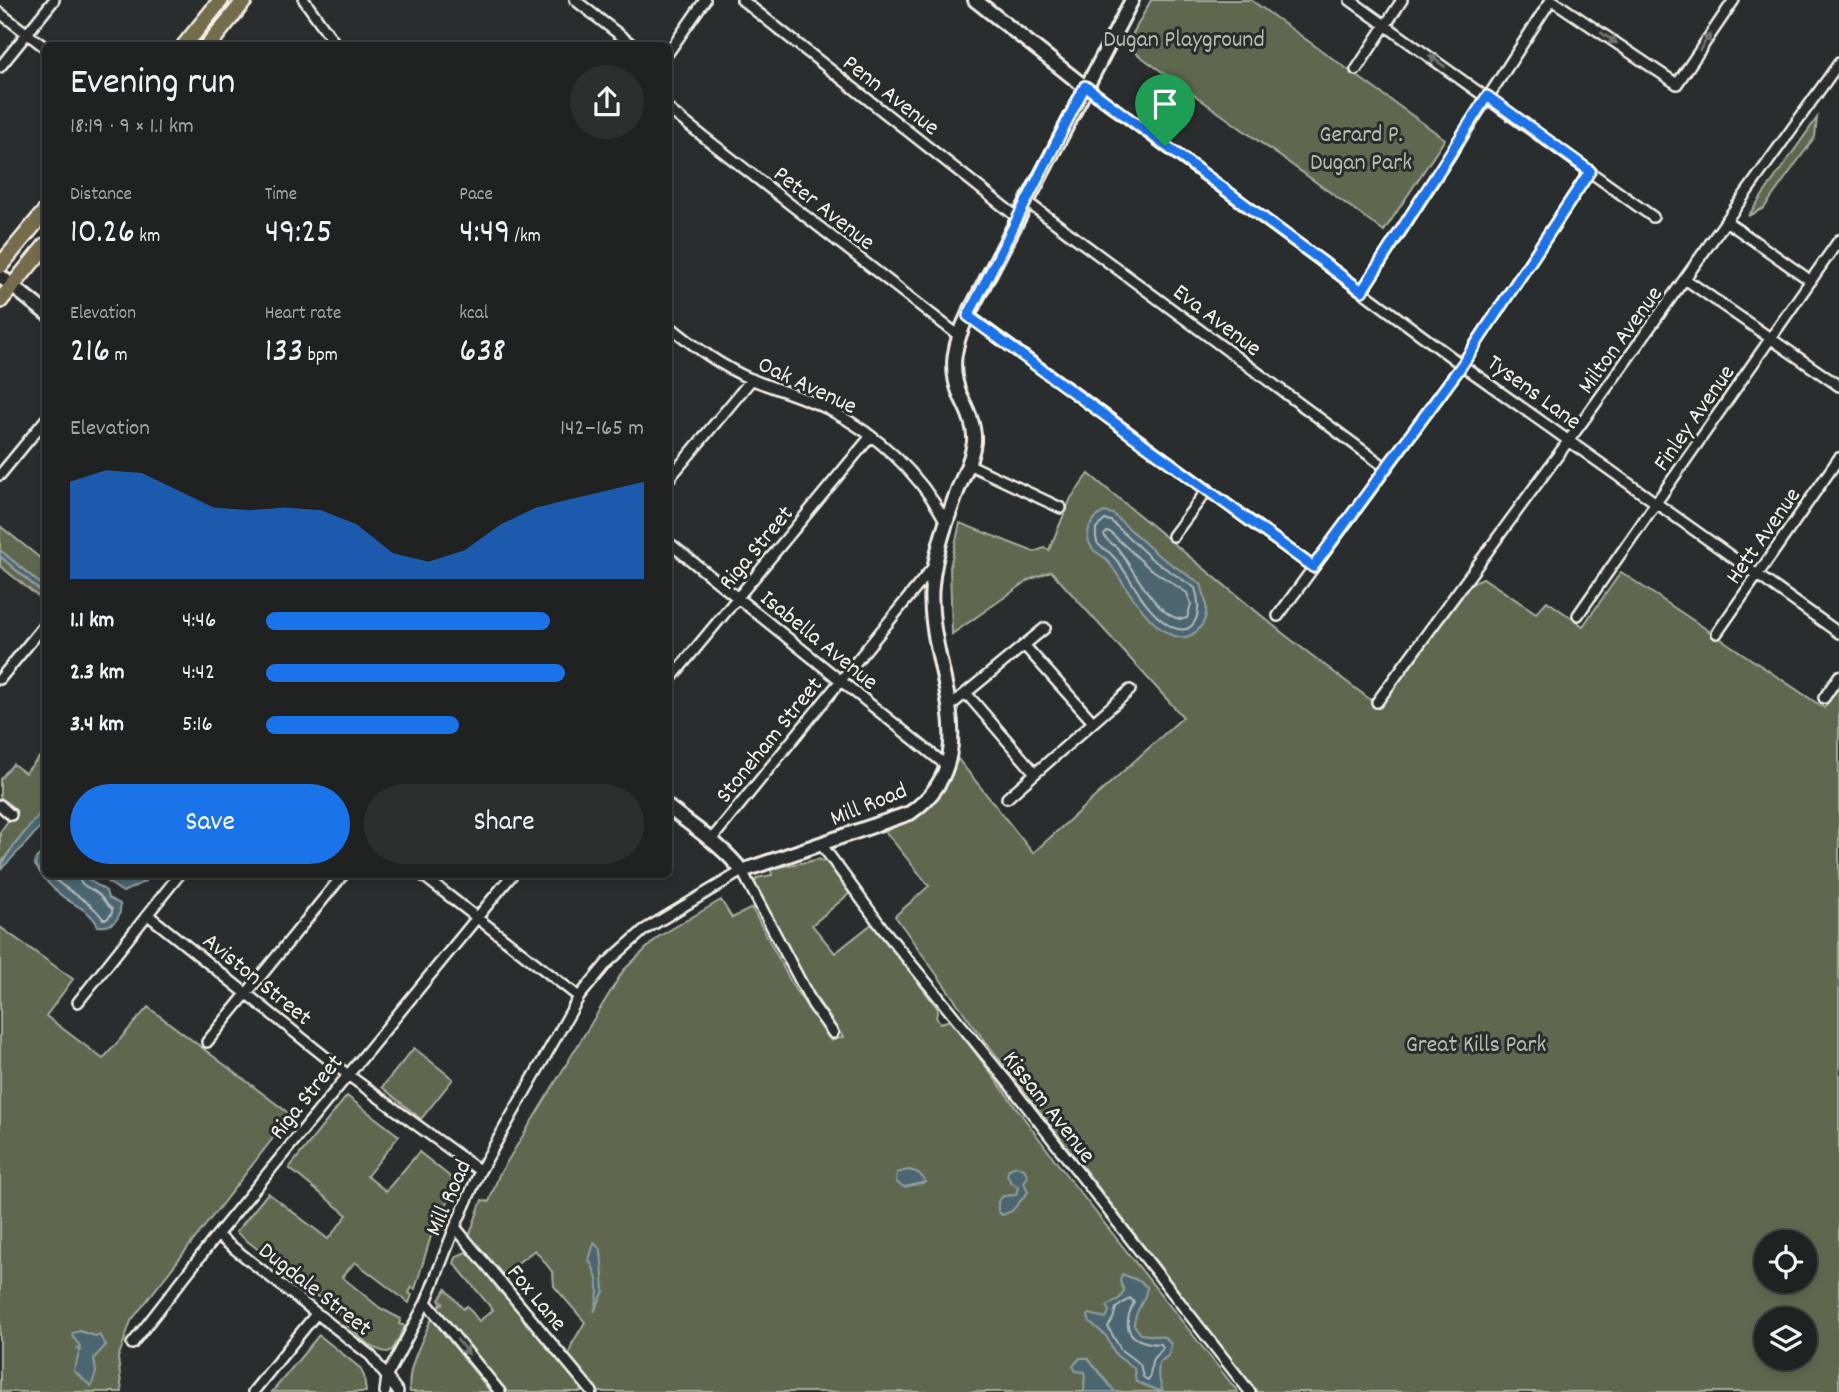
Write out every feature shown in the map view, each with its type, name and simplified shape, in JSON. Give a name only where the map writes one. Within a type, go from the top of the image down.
[{"type":"main road","points":[[187,42],[221,0]]},
{"type":"main road","points":[[211,42],[245,0]]},
{"type":"main road","points":[[0,266],[42,215]]},
{"type":"main road","points":[[0,301],[42,250]]},
{"type":"street","points":[[0,67],[54,0]]},
{"type":"street","points":[[304,0],[334,42]]},
{"type":"street","points":[[575,0],[629,42]]},
{"type":"street","points":[[672,47],[705,0]]},
{"type":"street","name":"Penn Avenue","points":[[743,0],[1018,218]]},
{"type":"street","name":"Tysens Lane","points":[[975,0],[1085,86],[1462,365],[1839,633]]},
{"type":"street","name":"Mill Road","points":[[385,1392],[387,1376],[425,1302],[480,1171],[579,997],[607,963],[644,930],[742,871],[910,813],[922,805],[939,786],[947,766],[951,743],[950,706],[931,605],[935,565],[946,522],[968,464],[974,433],[955,380],[954,357],[958,335],[1132,0]]},
{"type":"street","points":[[1350,0],[1653,217]]},
{"type":"street","points":[[1356,70],[1402,0]]},
{"type":"street","points":[[1362,291],[1552,0],[1677,84],[1734,0]]},
{"type":"street","points":[[0,13],[42,45]]},
{"type":"street","name":"Milton Avenue","points":[[1377,702],[1569,441],[1839,63]]},
{"type":"street","name":"Peter Avenue","points":[[672,112],[958,335]]},
{"type":"street","points":[[1278,615],[1462,365],[1590,171]]},
{"type":"street","name":"Eva Avenue","points":[[1027,202],[1385,467]]},
{"type":"street","points":[[1726,221],[1811,281]]},
{"type":"street","name":"Finley Avenue","points":[[1578,615],[1839,240]]},
{"type":"street","points":[[0,276],[42,310]]},
{"type":"street","points":[[1685,278],[1839,386]]},
{"type":"street","points":[[968,316],[1313,567]]},
{"type":"street","name":"Oak Avenue","points":[[672,328],[711,358],[752,379],[828,409],[872,436],[916,477],[946,522]]},
{"type":"street","points":[[672,475],[752,379]]},
{"type":"street","points":[[0,475],[42,424]]},
{"type":"street","name":"Riga Street","points":[[672,677],[872,436]]},
{"type":"street","name":"Hett Avenue","points":[[1717,633],[1839,458]]},
{"type":"street","points":[[968,464],[1061,508]]},
{"type":"street","points":[[1173,536],[1208,489]]},
{"type":"street","name":"Isabella Avenue","points":[[672,545],[947,766]]},
{"type":"street","name":"Stoneham Street","points":[[711,840],[935,565]]},
{"type":"street","points":[[0,679],[42,628]]},
{"type":"street","points":[[950,706],[1045,628]]},
{"type":"street","points":[[1024,645],[1093,722]]},
{"type":"street","points":[[1824,698],[1839,676]]},
{"type":"street","points":[[1007,798],[1130,690]]},
{"type":"street","points":[[966,693],[1035,773]]},
{"type":"street","points":[[0,805],[11,815]]},
{"type":"street","points":[[672,810],[735,861],[813,1005],[833,1032]]},
{"type":"street","name":"Kissam Avenue","points":[[821,844],[884,929],[1010,1085],[1250,1392]]},
{"type":"street","points":[[78,1002],[176,878]]},
{"type":"street","points":[[207,1042],[341,878]]},
{"type":"street","points":[[426,878],[579,997]]},
{"type":"street","name":"Riga Street","points":[[132,1345],[217,1235],[510,878]]},
{"type":"street","name":"Aviston Street","points":[[148,915],[348,1075],[480,1171]]},
{"type":"street","name":"Fox Lane","points":[[455,1227],[592,1392]]},
{"type":"street","name":"Dugdale Street","points":[[217,1235],[371,1356],[398,1392]]},
{"type":"street","points":[[425,1302],[500,1392]]},
{"type":"street","points":[[253,1392],[316,1314]]},
{"type":"green space","name":"Gerard P. Dugan Park","points":[[1151,0],[1251,0],[1445,139],[1384,231],[1126,46]]},
{"type":"green space","points":[[1817,118],[1815,137],[1764,208],[1748,216]]},
{"type":"green space","name":"Great Kills Park","points":[[1089,474],[1285,635],[1380,707],[1472,583],[1483,578],[1536,613],[1547,601],[1583,626],[1621,572],[1824,708],[1839,687],[1839,1392],[1257,1392],[972,1024],[895,916],[929,886],[885,831],[914,819],[931,805],[958,759],[1033,853],[1183,717],[1051,571],[1029,580],[952,634],[950,567],[960,523],[1034,552],[1044,548],[1049,550],[1071,498]]},
{"type":"green space","points":[[0,526],[42,560],[42,585],[0,550]]},
{"type":"green space","points":[[0,556],[42,592],[42,600],[0,566]]},
{"type":"green space","points":[[42,754],[42,811],[0,864],[0,832],[16,810],[0,797],[0,779],[13,764],[25,773]]},
{"type":"green space","points":[[818,859],[828,863],[850,893],[812,925],[835,953],[873,923],[938,1009],[936,1017],[940,1023],[951,1020],[1067,1176],[1238,1392],[597,1392],[568,1357],[585,1322],[554,1286],[553,1273],[535,1250],[500,1276],[468,1239],[482,1200],[489,1202],[499,1175],[623,971],[658,937],[721,900],[732,918],[752,908],[794,988],[831,1041],[843,1037],[801,975],[754,884],[757,878],[772,875],[771,870]]},
{"type":"green space","points":[[0,927],[73,979],[46,1016],[103,1059],[148,1007],[291,1115],[131,1321],[118,1358],[122,1392],[0,1392]]},
{"type":"green space","points":[[414,1048],[453,1079],[421,1119],[382,1087]]},
{"type":"green space","points":[[347,1096],[399,1136],[367,1176],[386,1191],[419,1152],[458,1183],[432,1233],[415,1289],[412,1287],[409,1293],[412,1295],[409,1303],[355,1262],[342,1277],[380,1308],[401,1319],[399,1324],[405,1326],[393,1349],[388,1352],[375,1349],[363,1340],[342,1321],[343,1317],[236,1232],[268,1193],[328,1239],[347,1215],[289,1168]]},
{"type":"green space","points":[[466,1252],[477,1259],[526,1324],[537,1333],[587,1392],[506,1392],[438,1309],[441,1303],[444,1304],[439,1300],[446,1289],[463,1309],[467,1306],[479,1321],[493,1310],[454,1263],[457,1256]]},
{"type":"green space","points":[[433,1320],[491,1392],[410,1392],[412,1365],[430,1321]]},
{"type":"green space","points":[[319,1335],[360,1368],[366,1392],[272,1392]]},
{"type":"water","points":[[1104,512],[1113,514],[1158,555],[1201,584],[1206,614],[1198,630],[1186,637],[1174,636],[1162,630],[1139,606],[1106,560],[1093,550],[1089,543],[1089,527]]},
{"type":"water","points":[[0,550],[42,585],[42,592],[0,556]]},
{"type":"water","points":[[42,811],[42,823],[38,830],[0,870],[12,848]]},
{"type":"water","points":[[42,853],[42,876],[35,865],[36,858]]},
{"type":"water","points":[[44,878],[86,878],[106,891],[108,898],[120,904],[118,918],[108,926],[98,926],[89,914]]},
{"type":"water","points":[[102,878],[148,878],[146,881],[123,892]]},
{"type":"water","points":[[1016,1166],[1024,1169],[1028,1176],[1024,1182],[1028,1192],[1012,1211],[1002,1215],[998,1211],[998,1202],[1003,1196],[1016,1195],[1018,1187],[1007,1175],[1009,1169]]},
{"type":"water","points":[[908,1170],[918,1173],[926,1182],[904,1187],[896,1182],[897,1173]]},
{"type":"water","points":[[594,1243],[601,1250],[604,1291],[594,1312],[598,1286],[589,1260]]},
{"type":"water","points":[[1122,1274],[1147,1287],[1134,1325],[1141,1334],[1165,1337],[1171,1344],[1169,1355],[1159,1363],[1158,1375],[1163,1392],[1136,1382],[1134,1368],[1116,1355],[1106,1336],[1090,1322],[1090,1314],[1106,1318],[1109,1312],[1107,1306],[1120,1298],[1124,1291],[1120,1281]]},
{"type":"water","points":[[80,1331],[99,1335],[106,1345],[94,1358],[96,1373],[91,1386],[74,1371],[80,1350],[77,1348],[80,1346],[72,1336]]},
{"type":"water","points":[[1080,1358],[1088,1358],[1115,1392],[1084,1392],[1085,1372],[1076,1371],[1073,1366]]},
{"type":"route","points":[[1085,86],[1165,146],[1362,291],[1487,96],[1590,171],[1462,365],[1313,567],[968,316],[1085,86]]},
{"type":"park label","name":"Dugan Playground","points":[[1184,38]]}]
